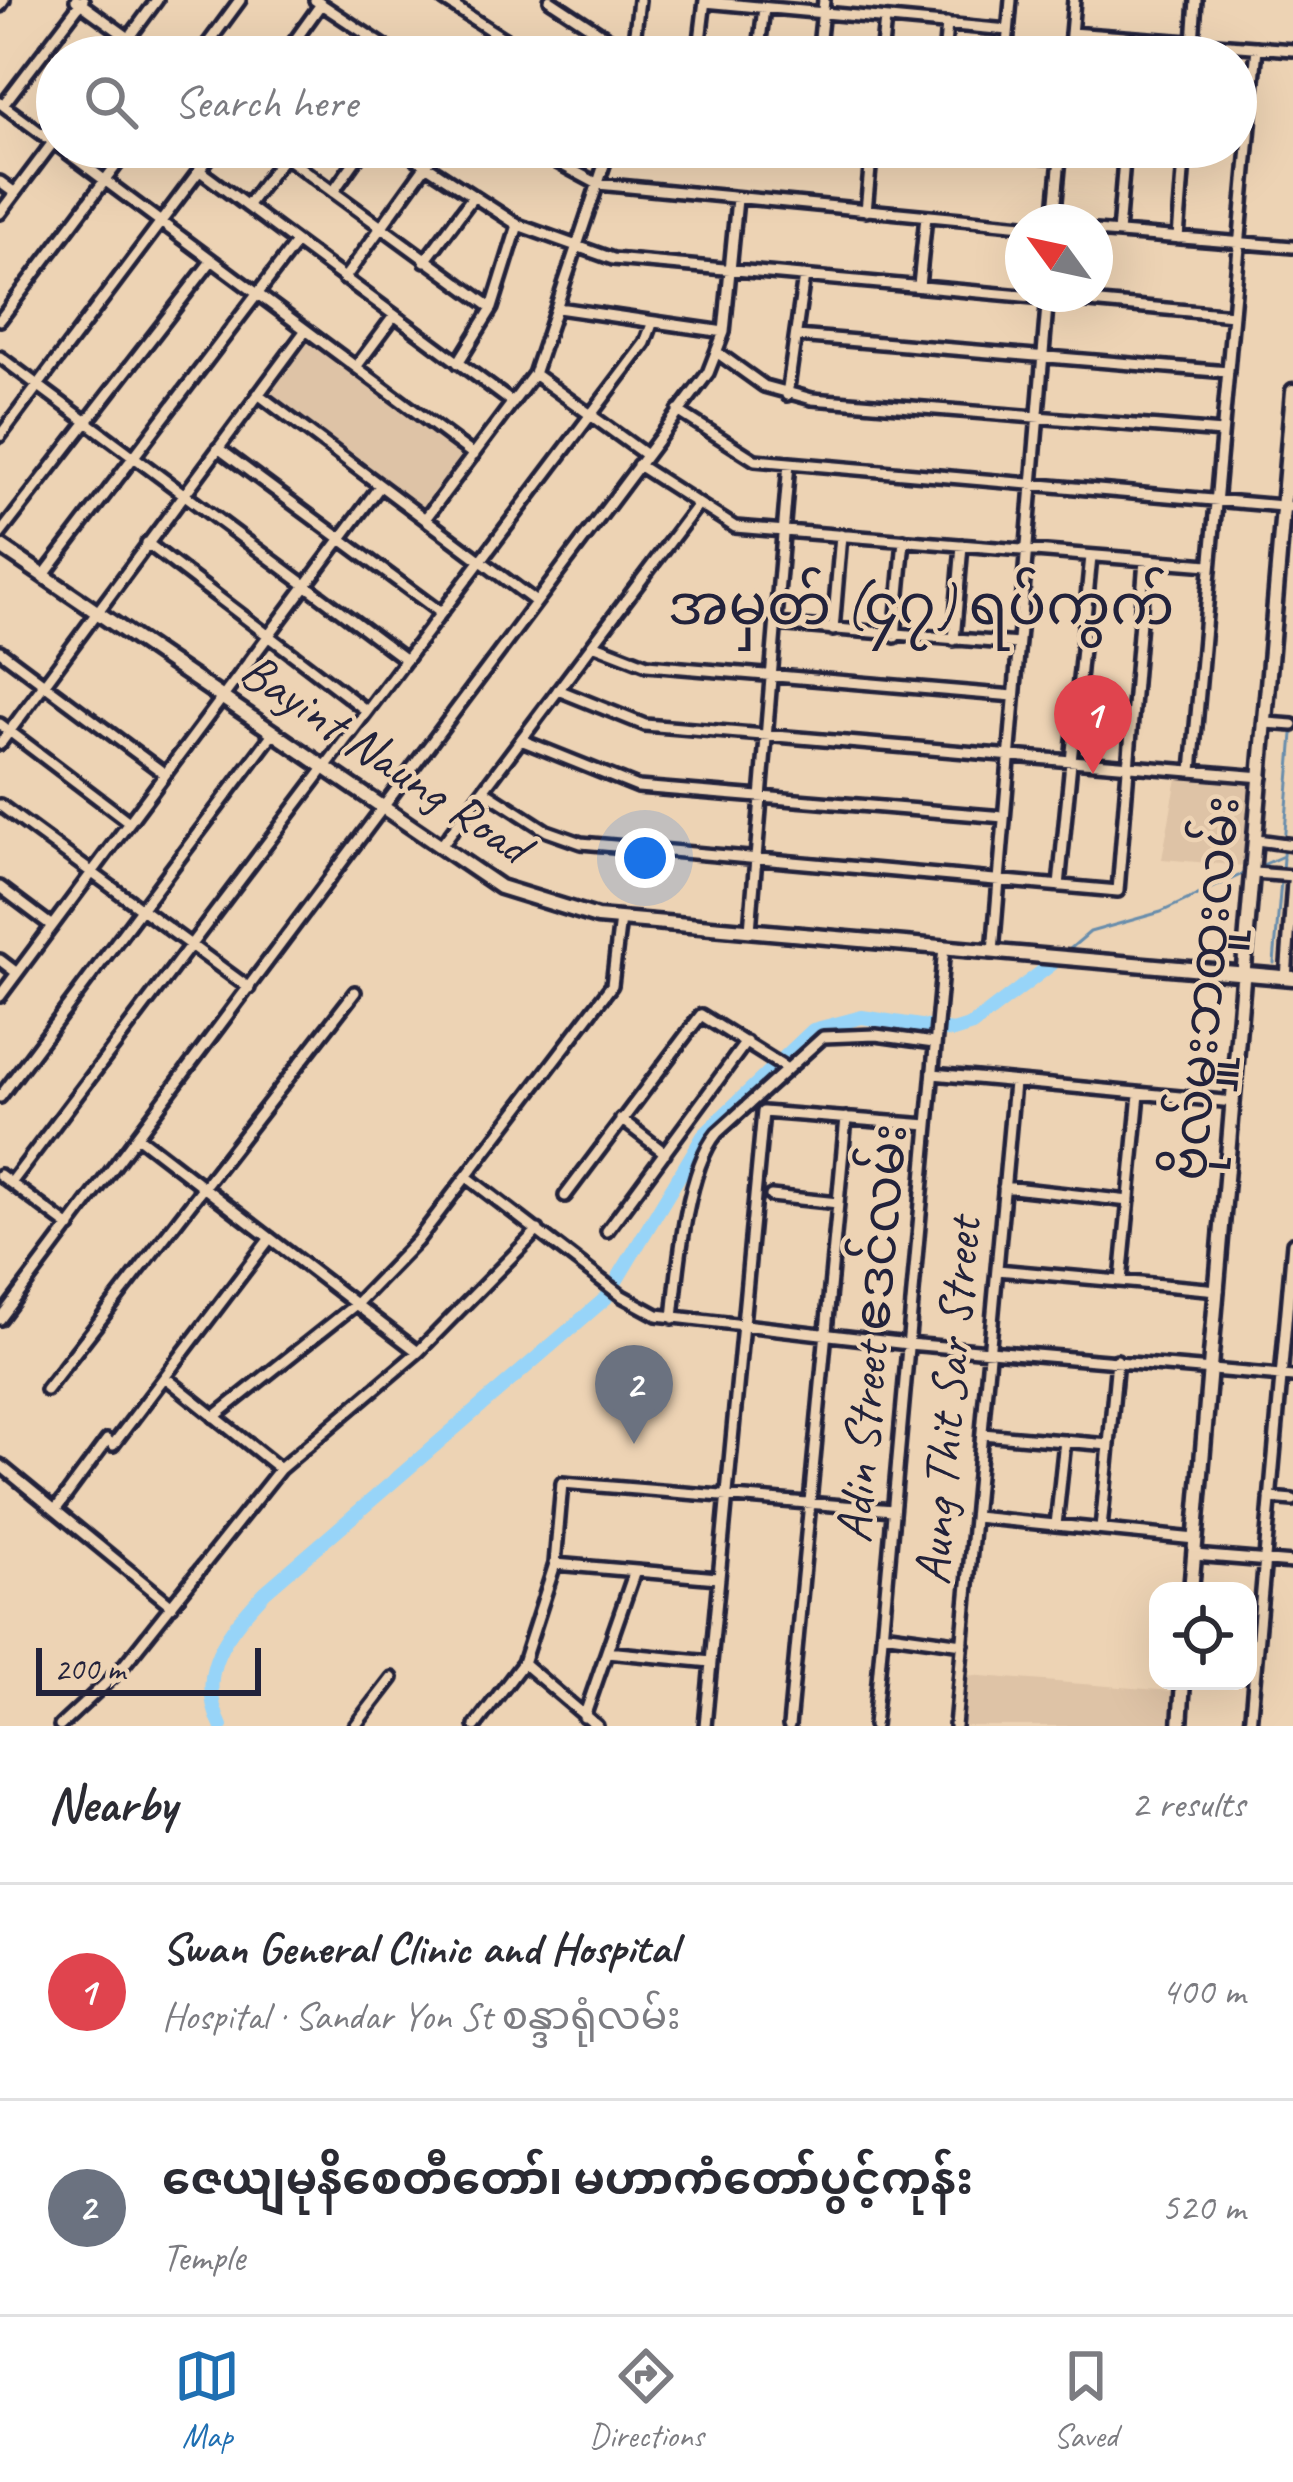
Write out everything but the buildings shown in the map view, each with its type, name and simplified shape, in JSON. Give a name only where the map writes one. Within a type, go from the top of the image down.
[{"type":"main road","name":"ဗိုလ်မှူးဘထူးလမ်း","points":[[1192,1582],[1244,974],[1263,841],[1262,777],[1288,506],[1293,391]]},
{"type":"main road","name":"Bayint Naung Road","points":[[0,546],[500,886],[560,909],[620,920],[1290,978]]},
{"type":"main road","points":[[1180,1726],[1183,1690]]},
{"type":"street","points":[[130,36],[157,0]]},
{"type":"street","points":[[213,36],[240,0]]},
{"type":"street","points":[[444,0],[500,36]]},
{"type":"street","points":[[550,0],[603,36]]},
{"type":"street","points":[[634,36],[638,0]]},
{"type":"street","points":[[820,36],[824,0]]},
{"type":"street","points":[[1008,36],[1011,0]]},
{"type":"street","points":[[1008,36],[1011,0]]},
{"type":"street","points":[[1071,36],[1074,0]]},
{"type":"street","points":[[1193,36],[1196,0]]},
{"type":"street","points":[[53,36],[80,1],[126,36]]},
{"type":"street","points":[[701,36],[705,1],[1008,30]]},
{"type":"street","points":[[296,36],[318,2],[369,36]]},
{"type":"street","points":[[761,36],[764,8]]},
{"type":"street","points":[[883,36],[885,19]]},
{"type":"street","points":[[946,36],[947,24]]},
{"type":"street","points":[[1071,33],[1109,36]]},
{"type":"street","points":[[1257,47],[1293,50]]},
{"type":"street","points":[[36,59],[2,104],[36,128]]},
{"type":"street","points":[[0,213],[36,168]]},
{"type":"street","points":[[89,168],[474,455]]},
{"type":"street","points":[[0,320],[115,168]]},
{"type":"street","points":[[0,436],[202,168]]},
{"type":"street","points":[[247,206],[276,168]]},
{"type":"street","points":[[306,168],[492,308]]},
{"type":"street","points":[[333,192],[350,168]]},
{"type":"street","points":[[344,279],[424,168]]},
{"type":"street","points":[[427,168],[518,225],[576,250],[613,259],[1005,293]]},
{"type":"street","points":[[568,168],[598,184],[1005,223]]},
{"type":"street","points":[[425,520],[534,374],[603,168]]},
{"type":"street","points":[[866,211],[870,168]]},
{"type":"street","points":[[1056,204],[1059,168]]},
{"type":"street","points":[[1118,233],[1123,168]]},
{"type":"street","points":[[1178,238],[1183,168]]},
{"type":"street","points":[[1192,771],[1246,168]]},
{"type":"street","points":[[200,171],[513,403]]},
{"type":"street","points":[[0,182],[15,193]]},
{"type":"street","points":[[425,261],[472,197]]},
{"type":"street","points":[[0,1319],[718,353],[736,199]]},
{"type":"street","points":[[920,286],[926,216]]},
{"type":"street","points":[[458,363],[492,308],[518,225]]},
{"type":"street","points":[[1113,233],[1293,247]]},
{"type":"street","points":[[44,575],[296,243]]},
{"type":"street","points":[[0,534],[212,260]]},
{"type":"street","points":[[787,395],[804,276]]},
{"type":"street","points":[[1113,303],[1233,315]]},
{"type":"street","points":[[558,308],[724,332]]},
{"type":"street","points":[[993,952],[1046,312]]},
{"type":"street","points":[[356,367],[394,316]]},
{"type":"street","points":[[11,1183],[645,343],[652,324]]},
{"type":"street","points":[[0,744],[5,728],[45,685],[306,330]]},
{"type":"street","points":[[797,336],[1228,372]]},
{"type":"street","points":[[718,353],[787,395],[1222,432]]},
{"type":"street","points":[[0,358],[406,660]]},
{"type":"street","points":[[534,374],[646,455]]},
{"type":"street","points":[[258,394],[536,602]]},
{"type":"street","points":[[678,411],[755,460],[1288,506]]},
{"type":"street","points":[[218,448],[441,613]]},
{"type":"street","points":[[751,930],[789,464]]},
{"type":"street","points":[[638,465],[725,525],[1209,565]]},
{"type":"street","points":[[0,996],[380,486]]},
{"type":"street","points":[[441,846],[696,507]]},
{"type":"street","points":[[833,630],[842,536]]},
{"type":"street","points":[[895,637],[904,540]]},
{"type":"street","points":[[147,543],[367,711]]},
{"type":"street","points":[[954,640],[962,545]]},
{"type":"street","points":[[1059,886],[1091,556]]},
{"type":"street","points":[[483,790],[547,831],[581,843],[1118,891],[1145,560]]},
{"type":"street","points":[[776,624],[1018,644]]},
{"type":"street","points":[[593,644],[647,665],[1014,696]]},
{"type":"street","points":[[0,651],[165,774]]},
{"type":"street","points":[[558,690],[646,725],[1262,777]]},
{"type":"street","points":[[1267,723],[1293,725]]},
{"type":"street","points":[[5,728],[129,822]]},
{"type":"street","points":[[0,1097],[275,730]]},
{"type":"street","points":[[521,740],[638,787],[1004,817]]},
{"type":"street","points":[[0,805],[249,988]]},
{"type":"street","points":[[1263,841],[1291,845]]},
{"type":"street","points":[[1259,874],[1291,878],[1290,978]]},
{"type":"street","points":[[0,887],[52,926]]},
{"type":"street","points":[[214,1417],[356,1304],[417,1241],[612,985],[619,967],[620,920]]},
{"type":"street","name":"Adin Street ဧဒင်လမ်း","points":[[874,1726],[944,947]]},
{"type":"street","points":[[0,960],[17,973]]},
{"type":"street","points":[[46,1390],[355,992]]},
{"type":"street","points":[[566,1196],[701,1015],[777,1063]]},
{"type":"street","points":[[673,1318],[684,1220],[694,1200],[705,1148],[777,1063],[838,1034],[935,1040]]},
{"type":"street","points":[[607,1231],[746,1042]]},
{"type":"street","points":[[933,1074],[1234,1102]]},
{"type":"street","name":"Aung Thit Sar Street","points":[[956,1726],[1014,1083]]},
{"type":"street","points":[[1121,1281],[1139,1094]]},
{"type":"street","points":[[705,1726],[763,1112],[928,1125]]},
{"type":"street","points":[[790,1726],[846,1118]]},
{"type":"street","points":[[621,1119],[665,1153]]},
{"type":"street","points":[[137,1136],[418,1352]]},
{"type":"street","points":[[0,1174],[70,1227]]},
{"type":"street","points":[[467,1178],[622,1296],[673,1318],[908,1344],[1287,1376]]},
{"type":"street","points":[[1004,1187],[1129,1201]]},
{"type":"street","points":[[771,1196],[838,1203]]},
{"type":"street","points":[[60,1726],[120,1670],[280,1469],[418,1352],[538,1230]]},
{"type":"street","points":[[56,1509],[165,1377],[270,1238]]},
{"type":"street","points":[[1250,1726],[1276,1437],[1287,1376],[1293,1244]]},
{"type":"street","points":[[997,1270],[1218,1290]]},
{"type":"street","points":[[1101,1529],[1117,1360]]},
{"type":"street","points":[[165,1377],[280,1469]]},
{"type":"street","points":[[982,1434],[1109,1445]]},
{"type":"street","points":[[1276,1437],[1293,1439]]},
{"type":"street","points":[[1056,1525],[1065,1441]]},
{"type":"street","points":[[0,1465],[172,1606]]},
{"type":"street","points":[[475,1726],[523,1663],[555,1564],[562,1483],[893,1510]]},
{"type":"street","points":[[1270,1498],[1293,1500]]},
{"type":"street","points":[[974,1517],[1195,1539]]},
{"type":"street","points":[[1193,1555],[1293,1563]]},
{"type":"street","points":[[555,1564],[718,1578]]},
{"type":"street","points":[[584,1717],[634,1571]]},
{"type":"street","points":[[882,1633],[963,1644]]},
{"type":"street","points":[[607,1652],[711,1661]]},
{"type":"street","points":[[523,1663],[597,1726]]},
{"type":"street","points":[[355,1726],[392,1678]]},
{"type":"shaded area","points":[[308,339],[468,457],[425,512],[266,394]]},
{"type":"shaded area","points":[[1177,778],[1251,786],[1244,866],[1162,859]]},
{"type":"shaded area","points":[[969,1675],[1172,1691],[1169,1726],[963,1726]]},
{"type":"waterway","points":[[1258,867],[1283,856],[1293,734]]},
{"type":"waterway","points":[[1274,963],[1283,858]]},
{"type":"waterway","points":[[1063,955],[1090,932],[1161,912],[1249,871]]},
{"type":"waterway","points":[[1052,964],[1157,972]]},
{"type":"waterway","points":[[221,1726],[211,1687],[213,1670],[228,1637],[251,1607],[606,1298],[705,1133],[813,1030],[862,1017],[953,1031],[972,1025],[1052,964]]},
{"type":"place","name":"Swan General Clinic and Hospital","points":[[1093,774]]},
{"type":"place","name":"ဇေယျမုနိစေတီတော်၊ မဟာကံတော်ပွင့်ကုန်း","points":[[634,1444]]},
{"type":"district","name":"အမှတ် (၄၇) ရပ်ကွက်","points":[[921,604]]}]
